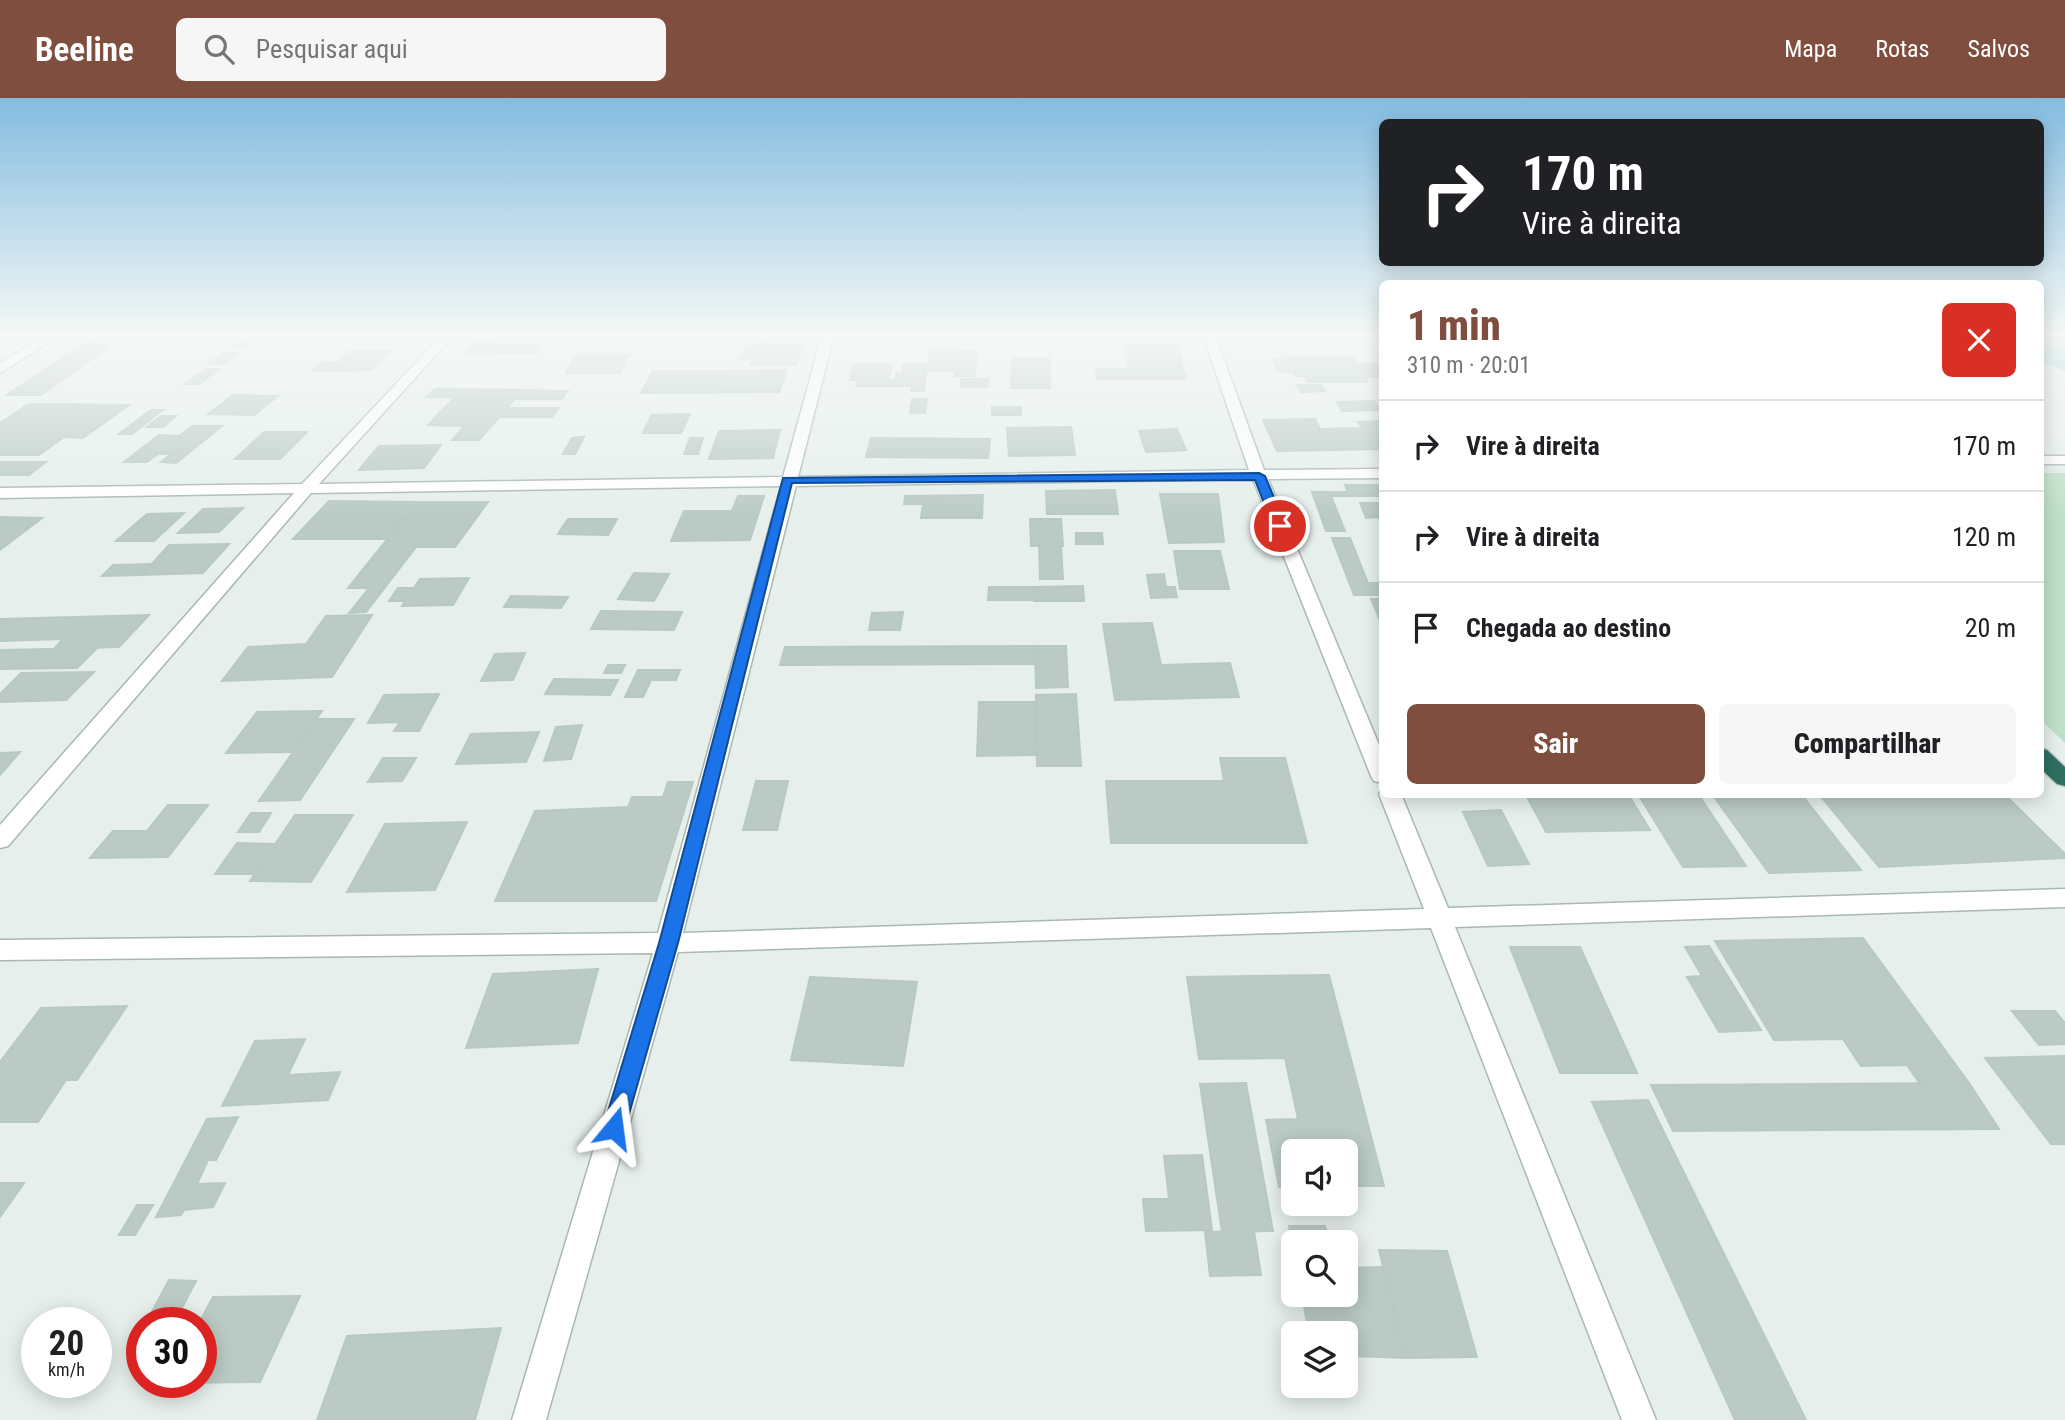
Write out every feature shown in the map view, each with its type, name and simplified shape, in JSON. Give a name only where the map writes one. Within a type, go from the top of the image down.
[{"type":"highway","points":[[2044,759],[2065,779]]},
{"type":"street","points":[[0,840],[306,489],[391,397]]},
{"type":"street","points":[[528,1420],[668,943],[811,397]]},
{"type":"street","points":[[1231,397],[1259,476],[1379,769]]},
{"type":"street","points":[[2044,460],[2065,460]]},
{"type":"street","points":[[0,493],[1379,473]]},
{"type":"street","points":[[1392,798],[1639,1420]]},
{"type":"street","points":[[0,950],[668,943],[1440,916],[2065,898]]},
{"type":"green space","points":[[2044,473],[2065,473],[2065,743],[2044,723]]},
{"type":"building","points":[[231,397],[277,397],[254,415],[208,414]]},
{"type":"building","points":[[426,397],[517,397],[515,399]]},
{"type":"building","points":[[517,397],[564,397],[562,399],[515,399]]},
{"type":"building","points":[[454,398],[490,398],[481,408],[444,408]]},
{"type":"building","points":[[490,398],[515,399],[479,440],[452,440]]},
{"type":"building","points":[[912,399],[927,399],[925,413],[910,413]]},
{"type":"building","points":[[1374,401],[1379,410],[1342,411],[1337,402]]},
{"type":"building","points":[[29,404],[129,405],[83,438],[64,437],[39,455],[0,455],[0,423]]},
{"type":"building","points":[[992,407],[1021,407],[1021,415],[992,415]]},
{"type":"building","points":[[444,408],[481,408],[466,426],[428,425]]},
{"type":"building","points":[[507,408],[559,408],[552,417],[500,417]]},
{"type":"building","points":[[151,410],[163,410],[132,434],[119,434]]},
{"type":"building","points":[[690,414],[681,433],[643,433],[652,415]]},
{"type":"building","points":[[161,416],[176,416],[163,427],[147,427]]},
{"type":"building","points":[[1315,419],[1320,429],[1362,428],[1358,422],[1379,421],[1379,449],[1277,451],[1263,420]]},
{"type":"building","points":[[192,426],[222,426],[176,463],[161,462],[171,454],[158,454],[147,462],[124,462],[159,435],[179,436]]},
{"type":"building","points":[[1071,427],[1075,455],[1009,456],[1007,428]]},
{"type":"building","points":[[1177,429],[1186,450],[1146,452],[1139,431]]},
{"type":"building","points":[[780,430],[773,458],[709,459],[719,431]]},
{"type":"building","points":[[264,432],[307,432],[280,459],[235,459]]},
{"type":"building","points":[[584,437],[575,454],[563,454],[572,438]]},
{"type":"building","points":[[690,438],[703,438],[698,454],[684,454]]},
{"type":"building","points":[[871,438],[990,439],[988,458],[866,457]]},
{"type":"building","points":[[441,445],[424,468],[359,470],[379,446]]},
{"type":"building","points":[[0,462],[46,462],[29,475],[0,475]]},
{"type":"building","points":[[1345,485],[1379,485],[1379,496],[1331,496],[1345,531],[1326,531],[1312,492],[1348,492]]},
{"type":"building","points":[[1115,490],[1118,514],[1047,514],[1046,491]]},
{"type":"building","points":[[1160,494],[1218,494],[1224,542],[1169,543]]},
{"type":"building","points":[[983,495],[982,518],[921,518],[923,504],[904,504],[905,496]]},
{"type":"building","points":[[738,496],[764,496],[750,540],[671,541],[684,511],[732,511]]},
{"type":"building","points":[[329,501],[418,502],[387,539],[293,539]]},
{"type":"building","points":[[418,502],[488,502],[455,547],[381,547]]},
{"type":"building","points":[[1360,503],[1379,503],[1379,517],[1366,518]]},
{"type":"building","points":[[243,508],[219,532],[178,533],[203,509]]},
{"type":"building","points":[[184,513],[154,541],[116,541],[147,514]]},
{"type":"building","points":[[0,517],[42,518],[0,550]]},
{"type":"building","points":[[568,519],[617,519],[608,535],[558,534]]},
{"type":"building","points":[[1030,519],[1061,519],[1063,546],[1031,546]]},
{"type":"building","points":[[1076,533],[1102,533],[1103,544],[1076,544]]},
{"type":"building","points":[[1332,538],[1350,538],[1368,583],[1379,583],[1379,595],[1354,595]]},
{"type":"building","points":[[229,544],[203,573],[142,575],[169,545]]},
{"type":"building","points":[[1039,546],[1061,546],[1063,579],[1040,579]]},
{"type":"building","points":[[381,547],[416,547],[366,612],[349,613],[369,588],[348,588]]},
{"type":"building","points":[[1174,551],[1220,551],[1229,589],[1180,589]]},
{"type":"building","points":[[152,564],[142,575],[102,576],[113,565]]},
{"type":"building","points":[[634,573],[669,574],[654,601],[618,599]]},
{"type":"building","points":[[1164,574],[1166,587],[1175,587],[1177,597],[1151,598],[1147,575]]},
{"type":"building","points":[[469,578],[453,605],[402,606],[405,601],[389,601],[398,588],[414,588],[420,579]]},
{"type":"building","points":[[1083,586],[1084,601],[1034,601],[1034,587]]},
{"type":"building","points":[[989,587],[1034,587],[1034,600],[988,600]]},
{"type":"building","points":[[511,596],[568,597],[561,608],[504,607]]},
{"type":"building","points":[[1371,599],[1379,599],[1379,618]]},
{"type":"building","points":[[601,611],[682,612],[674,630],[591,629]]},
{"type":"building","points":[[903,612],[900,630],[869,630],[872,613]]},
{"type":"building","points":[[149,615],[119,647],[54,649],[63,639],[0,641],[1,619]]},
{"type":"building","points":[[372,615],[332,677],[222,681],[248,647],[306,644],[326,616]]},
{"type":"building","points":[[1152,623],[1161,665],[1230,663],[1239,697],[1115,700],[1103,624]]},
{"type":"building","points":[[1035,646],[1035,664],[780,665],[785,647]]},
{"type":"building","points":[[1035,646],[1066,646],[1068,687],[1036,688]]},
{"type":"building","points":[[97,648],[77,668],[0,669],[0,650]]},
{"type":"building","points":[[525,653],[513,680],[481,681],[495,654]]},
{"type":"building","points":[[608,665],[625,665],[621,673],[604,673]]},
{"type":"building","points":[[638,670],[680,670],[676,680],[651,680],[643,697],[625,697]]},
{"type":"building","points":[[94,672],[66,700],[0,702],[0,694],[21,673]]},
{"type":"building","points":[[554,679],[618,680],[610,695],[545,694]]},
{"type":"building","points":[[439,694],[419,731],[394,731],[400,722],[368,723],[384,695]]},
{"type":"building","points":[[1076,694],[1081,766],[1037,766],[1036,695]]},
{"type":"building","points":[[979,702],[1036,702],[1037,755],[977,756]]},
{"type":"building","points":[[322,711],[293,752],[226,753],[257,712]]},
{"type":"building","points":[[316,719],[354,719],[300,800],[259,801]]},
{"type":"building","points":[[582,725],[571,759],[544,761],[556,727]]},
{"type":"building","points":[[539,732],[526,762],[456,764],[471,734]]},
{"type":"building","points":[[20,752],[0,775],[0,753]]},
{"type":"building","points":[[383,758],[416,758],[402,781],[368,782]]},
{"type":"building","points":[[1220,758],[1285,758],[1307,843],[1111,843],[1106,781],[1224,781]]},
{"type":"building","points":[[756,781],[788,781],[777,830],[743,830]]},
{"type":"building","points":[[668,782],[693,782],[656,901],[495,901],[535,811],[628,807],[632,797],[663,797]]},
{"type":"building","points":[[1528,798],[1630,798],[1650,830],[1546,832]]},
{"type":"building","points":[[1640,798],[1701,798],[1746,866],[1683,867]]},
{"type":"building","points":[[1715,798],[1804,798],[1861,870],[1769,873]]},
{"type":"building","points":[[1822,798],[2008,798],[2065,854],[2065,858],[1879,867]]},
{"type":"building","points":[[168,805],[208,805],[168,857],[90,858],[113,831],[147,831]]},
{"type":"building","points":[[1501,810],[1529,864],[1488,866],[1463,812]]},
{"type":"building","points":[[251,813],[271,813],[259,832],[238,832]]},
{"type":"building","points":[[295,815],[353,815],[311,882],[250,881]]},
{"type":"building","points":[[467,822],[435,890],[347,892],[385,824]]},
{"type":"building","points":[[237,843],[276,844],[255,874],[215,874]]},
{"type":"building","points":[[1863,938],[1969,1083],[1920,1084],[1907,1065],[1861,1066],[1843,1039],[1774,1040],[1715,941]]},
{"type":"building","points":[[1709,946],[1761,1030],[1719,1032],[1687,977],[1702,976],[1685,947]]},
{"type":"building","points":[[1510,947],[1580,947],[1637,1073],[1560,1073]]},
{"type":"building","points":[[598,969],[578,1043],[466,1048],[493,974]]},
{"type":"building","points":[[1329,975],[1384,1186],[1358,1186],[1358,1139],[1281,1139],[1279,1187],[1266,1120],[1298,1119],[1285,1058],[1199,1059],[1187,977]]},
{"type":"building","points":[[810,977],[917,982],[903,1066],[791,1060]]},
{"type":"building","points":[[127,1006],[77,1080],[66,1080],[38,1122],[0,1122],[0,1062],[41,1008]]},
{"type":"building","points":[[2012,1011],[2055,1011],[2065,1023],[2065,1044],[2039,1045]]},
{"type":"building","points":[[305,1039],[288,1075],[340,1072],[328,1100],[222,1106],[255,1041]]},
{"type":"building","points":[[2065,1056],[2065,1144],[2051,1144],[1985,1058]]},
{"type":"building","points":[[1246,1083],[1273,1231],[1222,1232],[1200,1084]]},
{"type":"building","points":[[1969,1083],[1999,1129],[1673,1131],[1651,1085]]},
{"type":"building","points":[[1648,1100],[1806,1420],[1735,1420],[1592,1102]]},
{"type":"building","points":[[238,1117],[216,1160],[208,1160],[197,1184],[225,1183],[213,1207],[184,1210],[181,1215],[156,1217],[207,1119]]},
{"type":"building","points":[[1202,1155],[1212,1230],[1146,1231],[1143,1199],[1169,1199],[1164,1156]]},
{"type":"building","points":[[24,1183],[0,1217],[0,1184]]},
{"type":"building","points":[[137,1205],[153,1205],[135,1235],[119,1235]]},
{"type":"building","points":[[1289,1226],[1325,1226],[1326,1230],[1290,1230]]},
{"type":"building","points":[[1254,1231],[1261,1275],[1210,1276],[1205,1232]]},
{"type":"building","points":[[1379,1250],[1447,1251],[1477,1357],[1405,1358]]},
{"type":"building","points":[[1383,1267],[1405,1358],[1358,1356],[1358,1321],[1345,1321],[1342,1307],[1358,1307],[1358,1268]]},
{"type":"building","points":[[169,1280],[196,1281],[182,1307],[155,1307]]},
{"type":"building","points":[[300,1296],[260,1382],[217,1382],[217,1307],[208,1307],[213,1297]]},
{"type":"building","points":[[1304,1307],[1342,1307],[1345,1321],[1307,1321]]},
{"type":"building","points":[[501,1328],[475,1420],[317,1420],[347,1336]]},
{"type":"route","points":[[614,1128],[668,943],[787,480],[1259,476],[1280,526]]}]
